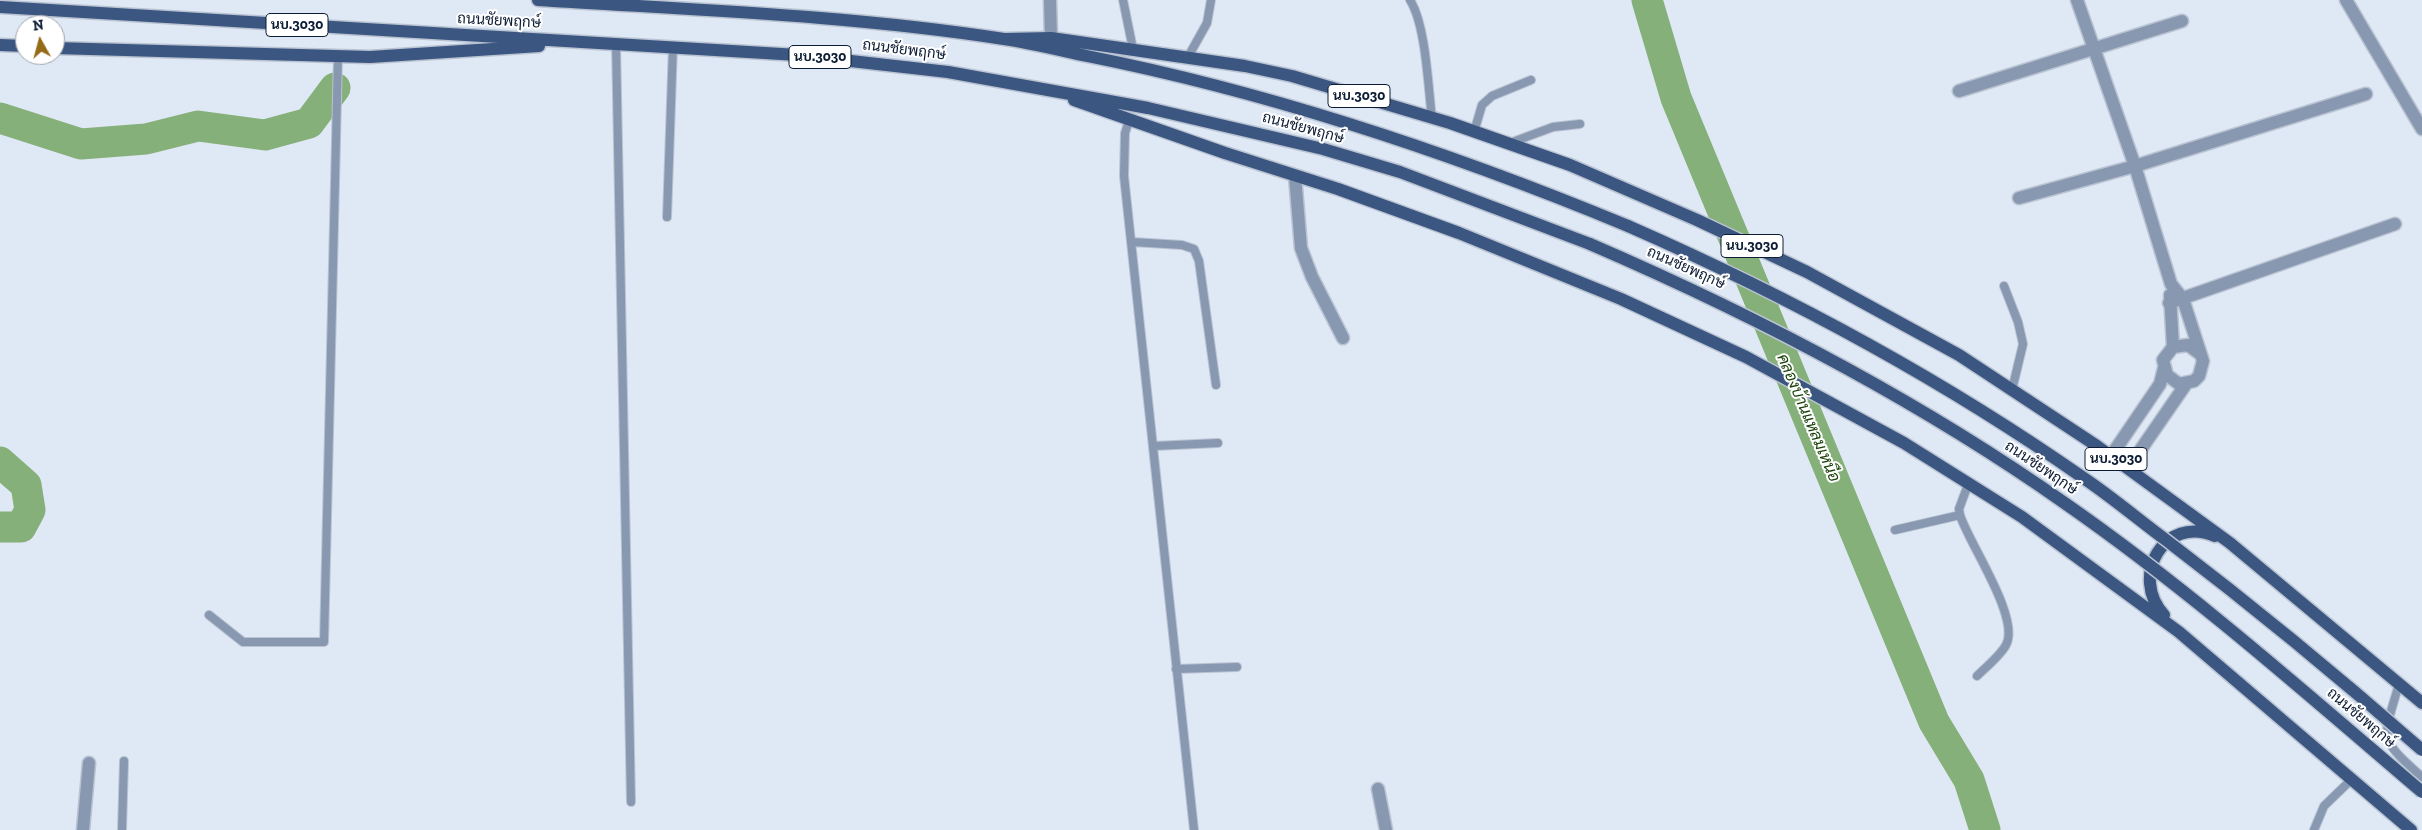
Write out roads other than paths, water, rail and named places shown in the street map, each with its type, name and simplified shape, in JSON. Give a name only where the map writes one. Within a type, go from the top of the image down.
[{"type":"main road","name":"ถนนชัยพฤกษ์","points":[[538,0],[837,19],[1005,39],[1128,64],[1310,110],[1479,167],[1628,226],[1698,257],[1808,311],[1948,391],[2031,443],[2086,480],[2233,591],[2422,750]]},
{"type":"main road","points":[[576,0],[595,4]]},
{"type":"main road","name":"ถนนชัยพฤกษ์","points":[[0,7],[673,46],[878,63],[1044,88],[1148,108],[1323,149],[1400,172],[1590,244],[1735,309],[1805,345],[1936,420],[2068,505],[2218,619],[2422,792]]},
{"type":"main road","name":"ถนนชัยพฤกษ์","points":[[1005,39],[1051,38],[1188,57],[1292,76],[1432,118],[1509,144],[1570,166],[1697,220],[1807,272],[1959,355],[2012,390],[2111,456],[2230,543],[2422,703]]},
{"type":"main road","points":[[65,48],[370,57],[594,42]]},
{"type":"main road","points":[[0,46],[15,46]]},
{"type":"main road","points":[[1044,88],[1129,121],[1338,189],[1477,240],[1621,299],[1746,357],[1969,482],[2066,548],[2179,632],[2411,830]]},
{"type":"main road","points":[[2179,632],[2154,602],[2150,587],[2153,558],[2161,547],[2176,535],[2191,530],[2207,533],[2230,543]]},
{"type":"street","points":[[1050,0],[1051,38]]},
{"type":"street","points":[[2077,0],[2135,166],[2171,284],[2182,298],[2203,361],[2200,376],[2186,384],[2128,468]]},
{"type":"street","points":[[2346,0],[2422,129]]},
{"type":"street","points":[[1959,91],[2182,21]]},
{"type":"street","points":[[2019,198],[2135,166],[2366,94]]},
{"type":"street","points":[[1292,175],[1301,248],[1312,277],[1343,338]]},
{"type":"street","points":[[2169,302],[2395,224]]},
{"type":"street","points":[[2111,456],[2160,384],[2164,368],[2163,360],[2173,347],[2169,302],[2171,284]]},
{"type":"street","points":[[2173,347],[2188,345],[2200,354]]},
{"type":"street","points":[[2164,368],[2172,381],[2186,384]]},
{"type":"street","points":[[83,830],[89,763]]},
{"type":"street","points":[[1378,789],[1386,830]]},
{"type":"lane","points":[[1123,0],[1133,49]]},
{"type":"lane","points":[[1188,57],[1207,23],[1211,0]]},
{"type":"lane","points":[[1410,0],[1415,8],[1422,42],[1432,118]]},
{"type":"lane","points":[[616,44],[631,802]]},
{"type":"lane","points":[[667,217],[673,46]]},
{"type":"lane","points":[[208,615],[243,642],[324,642],[338,56]]},
{"type":"lane","points":[[1474,132],[1482,105],[1492,96],[1531,80]]},
{"type":"lane","points":[[1129,121],[1125,133],[1124,176],[1194,830]]},
{"type":"lane","points":[[1509,144],[1553,127],[1580,124]]},
{"type":"lane","points":[[1132,242],[1182,246],[1194,249],[1199,261],[1216,385]]},
{"type":"lane","points":[[2004,286],[2018,322],[2023,344],[2012,390]]},
{"type":"lane","points":[[1154,446],[1218,443]]},
{"type":"lane","points":[[1969,482],[1959,509],[1960,515],[1984,561],[2005,616],[2009,634],[2006,644],[1978,676]]},
{"type":"lane","points":[[1895,530],[1960,515]]},
{"type":"lane","points":[[1176,669],[1237,667]]},
{"type":"lane","points":[[2399,684],[2387,727],[2388,740],[2394,752],[2422,777]]},
{"type":"lane","points":[[122,830],[124,761]]},
{"type":"lane","points":[[2314,830],[2324,806],[2352,779]]},
{"type":"waterway","name":"คลองบ้านแหลมเหนือ","points":[[1647,0],[1676,98],[1934,722],[1969,780],[1985,830]]},
{"type":"waterway","points":[[0,118],[81,144],[146,139],[198,126],[265,135],[309,123],[335,88]]},
{"type":"waterway","points":[[0,462],[26,485],[30,510],[21,527],[0,527]]}]
